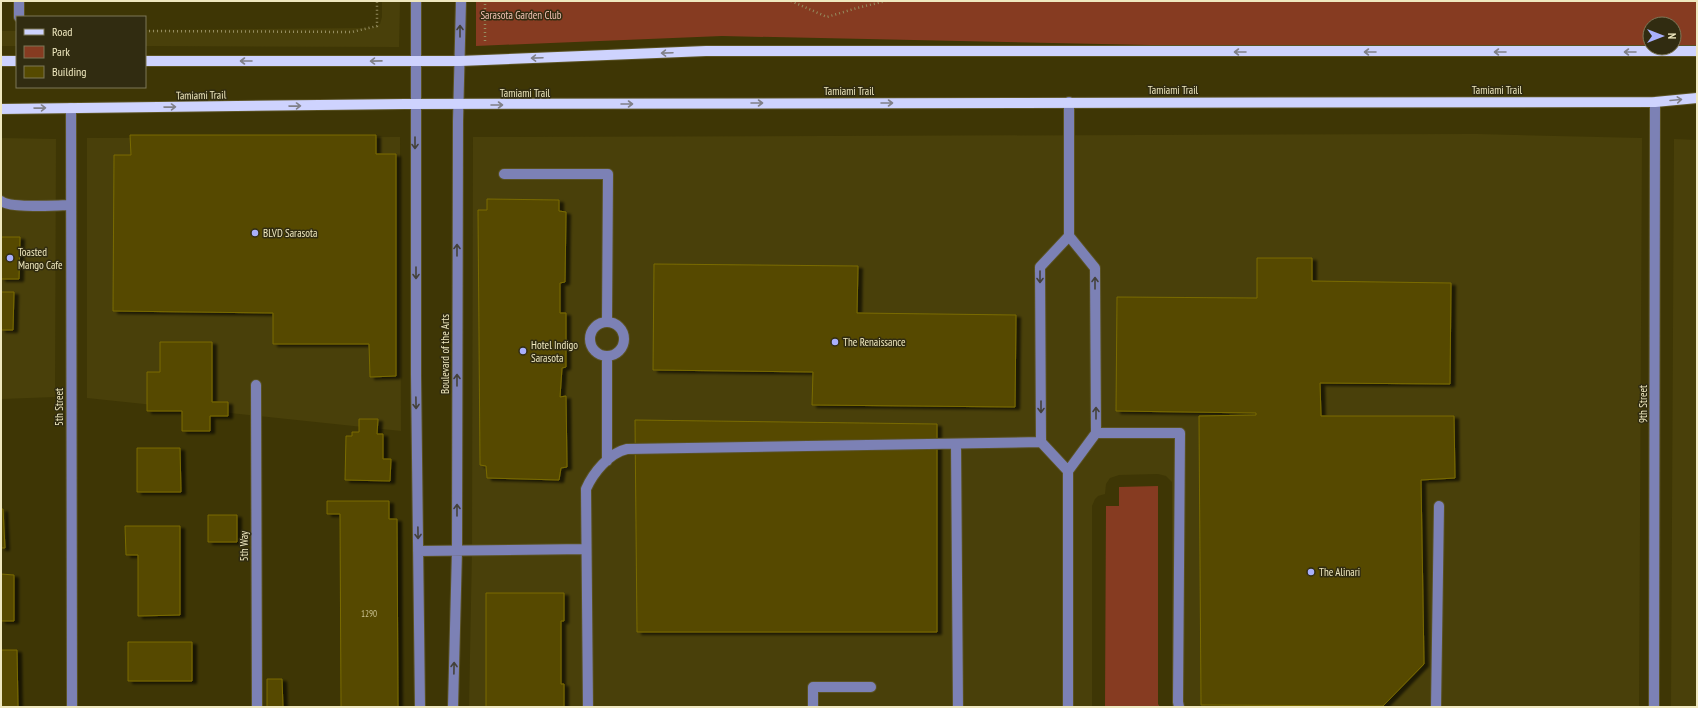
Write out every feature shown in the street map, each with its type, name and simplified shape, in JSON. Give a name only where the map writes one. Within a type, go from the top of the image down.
[{"type":"main road","points":[[146,61],[460,61],[706,51],[1697,51]]},
{"type":"main road","points":[[1,61],[16,61]]},
{"type":"main road","name":"Tamiami Trail","points":[[1,109],[415,104],[1655,102],[1697,98]]},
{"type":"street","points":[[19,1],[19,16]]},
{"type":"street","points":[[416,1],[416,375],[420,707]]},
{"type":"street","name":"Boulevard of the Arts","points":[[453,707],[457,550],[458,105],[461,1]]},
{"type":"street","points":[[1068,707],[1068,471],[1096,433],[1095,268],[1069,236],[1069,102]]},
{"type":"street","name":"9th Street","points":[[1654,707],[1655,102]]},
{"type":"street","name":"5th Street","points":[[71,108],[72,707]]},
{"type":"street","points":[[504,174],[608,174],[606,321]]},
{"type":"street","points":[[1,201],[5,204],[20,205],[71,205]]},
{"type":"street","points":[[1068,471],[1041,442],[1040,267],[1069,236]]},
{"type":"street","points":[[606,321],[617,324],[624,333],[625,338],[624,344],[617,353],[606,356],[596,352],[592,347],[590,336],[596,326],[606,321]]},
{"type":"street","points":[[606,356],[607,460]]},
{"type":"street","name":"5th Way","points":[[256,385],[257,707]]},
{"type":"street","points":[[1096,433],[1180,433],[1178,694],[1180,707]]},
{"type":"street","points":[[588,707],[586,489],[594,475],[607,460],[619,452],[627,449],[1041,442]]},
{"type":"street","points":[[956,444],[958,707]]},
{"type":"street","points":[[1436,707],[1439,506]]},
{"type":"street","points":[[418,551],[586,549]]},
{"type":"street","points":[[813,707],[813,686],[871,687]]},
{"type":"path","points":[[146,31],[352,32],[377,26],[377,1]]},
{"type":"path","points":[[483,60],[485,38],[485,1]]},
{"type":"path","points":[[791,1],[827,17],[886,1]]},
{"type":"shaded area","points":[[382,1],[400,1],[399,47],[146,46],[146,30],[373,28],[380,24],[382,17]]},
{"type":"shaded area","points":[[1,31],[16,31],[16,46],[1,46]]},
{"type":"shaded area","points":[[1477,134],[1642,138],[1639,707],[1175,707],[1172,701],[1172,482],[1166,476],[1158,474],[1119,475],[1110,478],[1106,484],[1105,494],[1098,496],[1092,506],[1092,707],[469,707],[472,550],[473,137]]},
{"type":"shaded area","name":"BLVD Sarasota","points":[[400,137],[401,431],[87,398],[87,138]]},
{"type":"shaded area","points":[[1,138],[56,139],[55,397],[1,399]]},
{"type":"shaded area","points":[[1674,139],[1697,140],[1697,707],[1671,707]]},
{"type":"green space","name":"Sarasota Garden Club","points":[[476,1],[1697,1],[1697,47],[1682,47],[1682,16],[1642,16],[1642,47],[1246,47],[722,36],[476,46]]},
{"type":"green space","points":[[1158,486],[1158,704],[1160,707],[1105,707],[1106,506],[1119,506],[1119,487]]},
{"type":"building","name":"BLVD Sarasota","points":[[130,135],[376,135],[376,154],[396,154],[396,376],[370,377],[369,344],[273,344],[273,313],[113,311],[114,155],[131,155]]},
{"type":"building","name":"Hotel Indigo Sarasota","points":[[487,199],[559,200],[559,211],[566,212],[565,282],[560,283],[560,313],[566,313],[566,367],[562,368],[560,397],[566,396],[567,467],[561,468],[559,480],[487,478],[486,466],[480,465],[478,210],[487,210]]},
{"type":"building","name":"Toasted Mango Cafe","points":[[1,237],[20,237],[19,279],[1,279]]},
{"type":"building","name":"The Alinari","points":[[1257,258],[1312,258],[1312,281],[1451,283],[1450,384],[1320,383],[1321,416],[1454,416],[1455,478],[1421,480],[1424,664],[1383,706],[1201,705],[1199,416],[1256,415],[1256,413],[1116,411],[1117,297],[1257,298]]},
{"type":"building","name":"The Renaissance","points":[[654,264],[858,266],[857,313],[1016,315],[1015,407],[812,405],[813,372],[653,370]]},
{"type":"building","points":[[1,292],[14,292],[13,330],[1,330]]},
{"type":"building","points":[[160,342],[212,342],[212,402],[228,402],[228,416],[210,416],[210,431],[182,431],[182,411],[147,411],[147,372],[160,372]]},
{"type":"building","points":[[359,419],[378,419],[377,434],[383,434],[383,459],[391,459],[390,481],[345,480],[346,436],[352,436],[352,432],[359,432]]},
{"type":"building","points":[[635,420],[937,424],[937,632],[637,632]]},
{"type":"building","points":[[137,448],[180,448],[181,492],[137,492]]},
{"type":"building","points":[[327,501],[389,501],[389,519],[397,519],[398,707],[341,707],[340,514],[327,514]]},
{"type":"building","points":[[1,509],[3,509],[5,548],[1,548]]},
{"type":"building","points":[[208,515],[237,515],[237,542],[208,542]]},
{"type":"building","points":[[125,526],[180,526],[180,615],[138,616],[138,555],[126,555]]},
{"type":"building","points":[[1,574],[14,575],[14,621],[1,621]]},
{"type":"building","points":[[486,593],[564,593],[564,621],[561,621],[561,684],[564,684],[564,707],[486,707]]},
{"type":"building","points":[[128,642],[192,642],[192,681],[128,681]]},
{"type":"building","points":[[1,650],[17,650],[18,707],[1,707]]},
{"type":"building","points":[[267,679],[282,679],[283,707],[267,707]]},
{"type":"place","name":"BLVD Sarasota","points":[[255,233]]},
{"type":"place","name":"Toasted Mango Cafe","points":[[10,258]]},
{"type":"place","name":"The Renaissance","points":[[835,342]]},
{"type":"place","name":"Hotel Indigo Sarasota","points":[[523,351]]},
{"type":"place","name":"The Alinari","points":[[1311,572]]}]
